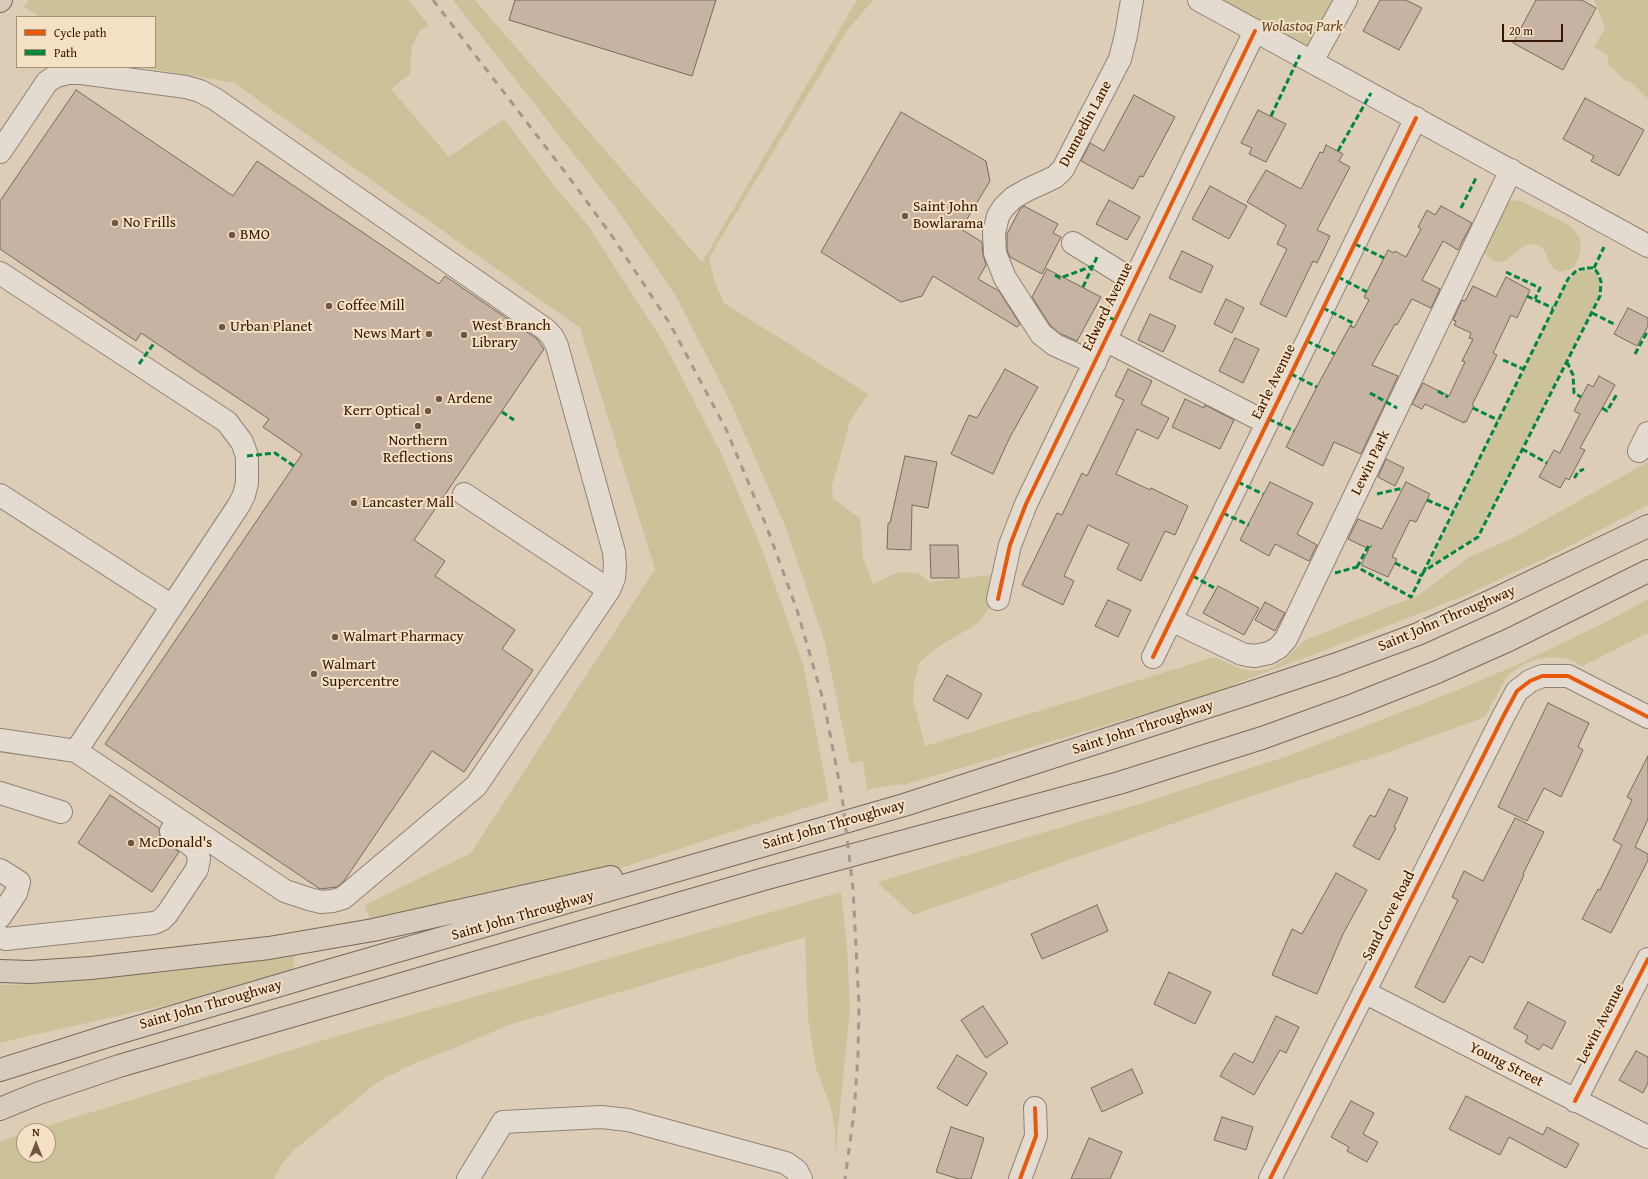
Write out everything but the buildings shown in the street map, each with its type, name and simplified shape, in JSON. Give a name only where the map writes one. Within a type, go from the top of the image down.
[{"type":"highway","name":"Saint John Throughway","points":[[0,1070],[111,1035],[328,971],[569,903],[911,803],[1337,664],[1418,634],[1648,526]]},
{"type":"highway","points":[[0,1109],[39,1093],[119,1066],[756,881],[1119,783],[1262,738],[1356,704],[1437,672],[1509,640],[1648,571]]},
{"type":"highway","points":[[0,971],[30,972],[91,968],[269,948],[373,930],[563,887],[754,848]]},
{"type":"street","name":"Dunnedin Lane","points":[[1094,363],[1055,345],[1041,334],[1005,278],[995,253],[994,233],[998,216],[1013,198],[1027,190],[1055,178],[1063,169],[1120,59],[1132,0]]},
{"type":"street","points":[[1199,0],[1648,246]]},
{"type":"street","points":[[1312,61],[1346,0]]},
{"type":"street","name":"Edward Avenue","points":[[998,599],[1010,546],[1021,514],[1255,31]]},
{"type":"street","points":[[0,152],[47,82],[56,76],[68,73],[81,73],[186,87],[200,91],[215,99],[545,329],[552,336],[557,346],[614,552],[615,566],[614,578],[609,590],[476,786],[343,898],[333,901],[321,902],[297,896],[285,891],[76,751],[0,740]]},
{"type":"street","name":"Earle Avenue","points":[[1153,657],[1416,118]]},
{"type":"street","name":"Lewin Park","points":[[1171,620],[1247,655],[1269,653],[1278,648],[1286,639],[1511,170]]},
{"type":"street","points":[[1073,244],[1134,280]]},
{"type":"street","points":[[0,273],[227,422],[242,442],[247,456],[248,483],[244,496],[239,505],[76,751]]},
{"type":"street","points":[[1105,340],[1267,423]]},
{"type":"street","points":[[464,494],[609,590]]},
{"type":"street","points":[[0,495],[172,606]]},
{"type":"street","name":"Sand Cove Road","points":[[1270,1179],[1517,691],[1530,680],[1542,676],[1559,675],[1576,680],[1648,717]]},
{"type":"street","points":[[0,937],[6,939],[154,923],[161,920],[167,914],[197,869],[199,859],[197,851],[191,845],[105,786],[76,751]]},
{"type":"street","points":[[0,793],[61,812]]},
{"type":"street","points":[[0,870],[19,882]]},
{"type":"street","points":[[0,900],[8,888],[19,882]]},
{"type":"street","points":[[0,917],[16,893],[19,882]]},
{"type":"street","name":"Lewin Avenue","points":[[1575,1101],[1648,959]]},
{"type":"street","name":"Young Street","points":[[1364,992],[1648,1137]]},
{"type":"street","points":[[1020,1179],[1036,1136],[1035,1108]]},
{"type":"street","points":[[468,1179],[503,1122],[601,1117],[628,1120],[786,1163],[797,1171],[801,1179]]},
{"type":"green space","points":[[28,0],[409,0],[429,26],[420,30],[412,46],[410,74],[391,89],[449,157],[504,119],[555,187],[587,224],[664,343],[722,455],[762,549],[803,664],[829,800],[563,887],[373,930],[365,905],[471,853],[655,569],[580,328],[234,83],[146,68],[156,68],[156,16],[39,16],[24,7]]},
{"type":"green space","points":[[453,0],[475,0],[702,262],[857,0],[873,0],[846,32],[709,258],[714,280],[724,303],[868,394],[850,421],[832,486],[833,499],[860,518],[863,557],[873,584],[901,572],[918,573],[930,582],[991,575],[989,608],[981,620],[974,626],[939,646],[919,663],[914,682],[913,700],[925,746],[1214,657],[1238,668],[1251,671],[1265,670],[1273,667],[1284,660],[1305,640],[1419,595],[1469,557],[1509,540],[1648,462],[1648,505],[1556,553],[1464,596],[1240,682],[1219,692],[903,785],[897,784],[867,790],[863,761],[850,763],[825,643],[786,528],[730,401],[677,298],[616,208]]},
{"type":"green space","name":"Wolastoq Park","points":[[1199,0],[1346,0],[1312,61]]},
{"type":"green space","points":[[1594,0],[1648,0],[1648,99],[1631,82],[1626,81],[1607,64],[1609,56],[1594,47],[1605,28]]},
{"type":"green space","points":[[1515,200],[1523,202],[1571,226],[1580,239],[1581,248],[1575,266],[1569,270],[1561,272],[1555,270],[1549,263],[1545,251],[1541,246],[1530,244],[1522,247],[1507,260],[1500,262],[1494,261],[1485,254],[1482,247],[1506,203]]},
{"type":"green space","points":[[1585,270],[1594,272],[1599,279],[1600,289],[1598,298],[1477,536],[1429,566],[1566,285],[1575,274]]},
{"type":"green space","points":[[1648,599],[1648,633],[1583,666],[1568,659],[1551,657],[1538,659],[1524,664],[1507,676],[1485,717],[1386,753],[1254,795],[913,915],[877,882],[1136,805],[1291,755],[1455,691],[1519,664],[1610,620]]},
{"type":"green space","points":[[841,892],[847,947],[850,1009],[835,1158],[835,1131],[831,1108],[816,1068],[808,1018],[805,937],[509,1025],[415,1063],[379,1081],[294,1150],[285,1160],[274,1179],[0,1179],[0,1142],[16,1136],[16,1163],[56,1163],[56,1123],[337,1036]]},
{"type":"green space","points":[[295,954],[293,970],[176,1003],[0,1043],[0,985],[88,979],[183,970]]},
{"type":"railway","points":[[433,0],[568,176],[612,236],[670,324],[726,429],[766,525],[797,610],[824,703],[842,796],[853,889],[859,1006],[858,1055],[854,1113],[845,1179]]},
{"type":"marked path","points":[[1271,116],[1300,55]]},
{"type":"marked path","points":[[1338,151],[1371,93]]},
{"type":"marked path","points":[[1461,208],[1476,178]]},
{"type":"marked path","points":[[1355,244],[1384,258]]},
{"type":"marked path","points":[[1594,268],[1604,247]]},
{"type":"marked path","points":[[1083,287],[1097,257]]},
{"type":"marked path","points":[[1055,275],[1060,278],[1093,266]]},
{"type":"marked path","points":[[1587,268],[1594,268],[1599,275],[1601,282],[1600,296],[1478,537],[1424,571],[1568,279],[1577,270],[1587,268]]},
{"type":"marked path","points":[[1506,272],[1540,288],[1535,299]]},
{"type":"marked path","points":[[1338,277],[1367,292]]},
{"type":"marked path","points":[[1527,296],[1553,308]]},
{"type":"marked path","points":[[1323,308],[1353,323],[1351,326]]},
{"type":"marked path","points":[[1592,313],[1614,324]]},
{"type":"marked path","points":[[1102,314],[1115,320]]},
{"type":"marked path","points":[[1635,354],[1646,334],[1644,333]]},
{"type":"marked path","points":[[1307,341],[1335,354]]},
{"type":"marked path","points":[[139,364],[155,342]]},
{"type":"marked path","points":[[1503,360],[1523,369]]},
{"type":"marked path","points":[[1567,362],[1573,375],[1574,393],[1581,397]]},
{"type":"marked path","points":[[1291,374],[1317,387]]},
{"type":"marked path","points":[[1438,391],[1448,397]]},
{"type":"marked path","points":[[1370,393],[1397,408]]},
{"type":"marked path","points":[[1602,408],[1607,411],[1617,394]]},
{"type":"marked path","points":[[1473,408],[1498,420]]},
{"type":"marked path","points":[[502,412],[514,420]]},
{"type":"marked path","points":[[1269,419],[1294,431]]},
{"type":"marked path","points":[[1522,449],[1547,463]]},
{"type":"marked path","points":[[247,456],[275,453],[294,466]]},
{"type":"marked path","points":[[1574,476],[1575,477],[1578,472],[1584,469]]},
{"type":"marked path","points":[[1238,482],[1263,494]]},
{"type":"marked path","points":[[1377,494],[1403,488]]},
{"type":"marked path","points":[[1427,500],[1453,511]]},
{"type":"marked path","points":[[1223,513],[1249,525]]},
{"type":"marked path","points":[[1357,567],[1369,545],[1371,547]]},
{"type":"marked path","points":[[1395,563],[1422,576]]},
{"type":"marked path","points":[[1335,573],[1357,567],[1411,597],[1424,571]]},
{"type":"marked path","points":[[1193,576],[1216,589]]},
{"type":"cycle path","points":[[998,599],[1010,545],[1026,504],[1255,31]]},
{"type":"cycle path","points":[[1153,657],[1416,118]]},
{"type":"cycle path","points":[[1270,1179],[1517,691],[1530,681],[1542,676],[1568,676],[1648,717]]},
{"type":"cycle path","points":[[1575,1101],[1648,959]]},
{"type":"cycle path","points":[[1020,1179],[1036,1136],[1035,1108]]},
{"type":"place","name":"Saint John Bowlarama","points":[[905,216]]},
{"type":"place","name":"No Frills","points":[[115,223]]},
{"type":"place","name":"BMO","points":[[232,235]]},
{"type":"place","name":"Coffee Mill","points":[[329,306]]},
{"type":"place","name":"Urban Planet","points":[[222,327]]},
{"type":"place","name":"News Mart","points":[[429,334]]},
{"type":"place","name":"West Branch Library","points":[[464,335]]},
{"type":"place","name":"Ardene","points":[[439,399]]},
{"type":"place","name":"Kerr Optical","points":[[428,411]]},
{"type":"place","name":"Northern Reflections","points":[[418,426]]},
{"type":"place","name":"Lancaster Mall","points":[[354,503]]},
{"type":"place","name":"Walmart Pharmacy","points":[[335,637]]},
{"type":"place","name":"Walmart Supercentre","points":[[314,674]]},
{"type":"place","name":"McDonald's","points":[[131,843]]}]
